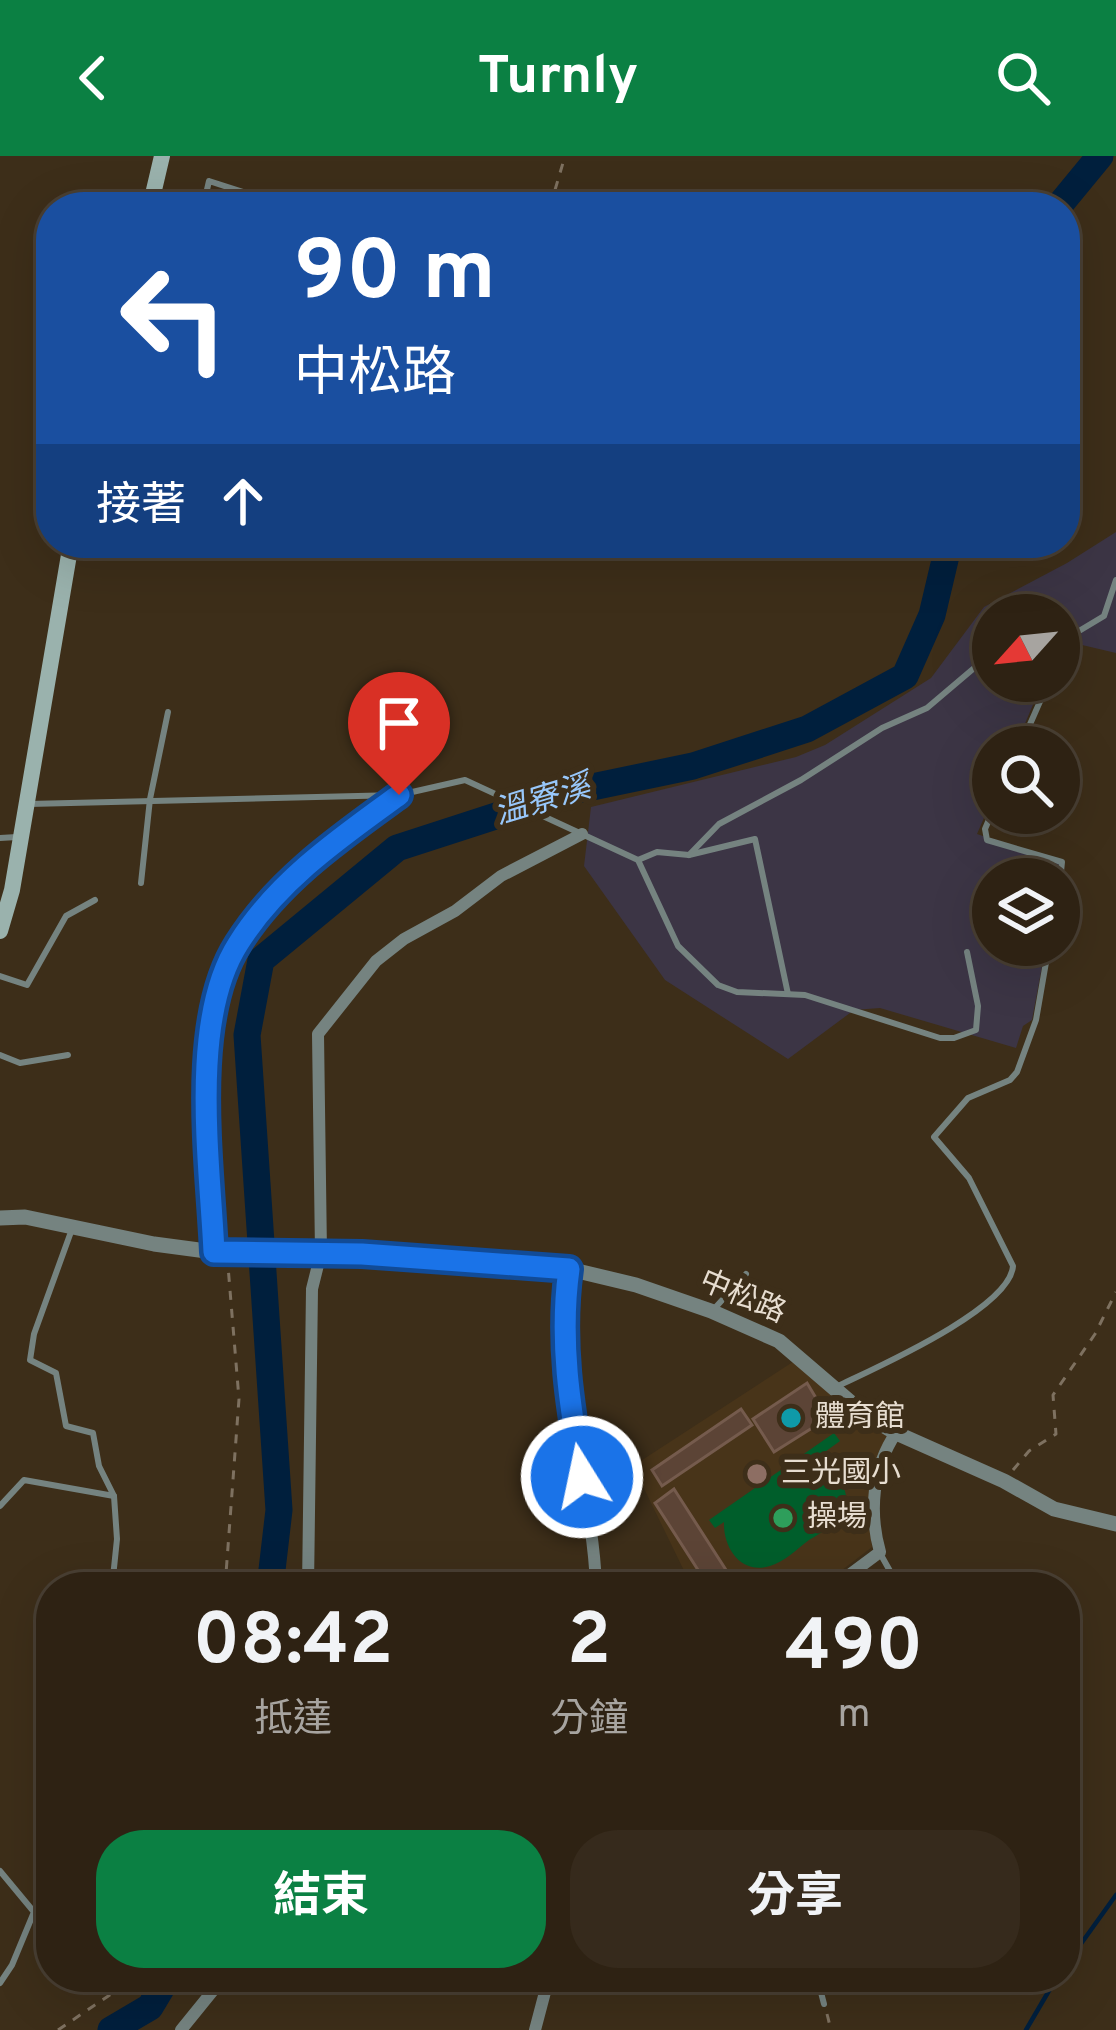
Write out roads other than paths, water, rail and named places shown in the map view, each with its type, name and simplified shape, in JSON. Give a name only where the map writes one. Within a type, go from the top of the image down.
[{"type":"main road","points":[[154,192],[162,156]]},
{"type":"main road","points":[[0,931],[68,558]]},
{"type":"street","points":[[0,1218],[25,1217],[227,1253],[206,1068],[211,1025],[237,945],[300,870],[399,795]]},
{"type":"street","points":[[308,1572],[312,1289],[321,1252],[318,1034],[376,961],[404,939],[455,911],[501,876],[582,835]]},
{"type":"street","name":"中松路","points":[[227,1253],[321,1252],[569,1269],[636,1285],[779,1341],[863,1413],[896,1433],[1054,1509],[1116,1524]]},
{"type":"street","points":[[569,1269],[562,1315],[564,1374],[596,1572]]},
{"type":"street","points":[[853,1572],[880,1552],[873,1496],[886,1447],[896,1433]]},
{"type":"street","points":[[181,2030],[212,1992]]},
{"type":"street","points":[[535,2030],[545,1992]]},
{"type":"lane","points":[[206,192],[209,181],[243,192]]},
{"type":"lane","points":[[1080,630],[1104,616],[1116,580]]},
{"type":"lane","points":[[689,855],[718,824],[801,780],[882,728],[927,708],[972,670]]},
{"type":"lane","points":[[141,883],[149,799],[169,712]]},
{"type":"lane","points":[[25,804],[399,795],[465,781],[638,860],[678,946],[718,985],[737,992],[805,995],[940,1038],[953,1038],[976,1030],[978,1006],[968,952]]},
{"type":"lane","points":[[986,834],[987,840],[1048,858]]},
{"type":"lane","points":[[0,838],[20,836]]},
{"type":"lane","points":[[638,860],[657,852],[689,855],[755,839],[788,994]]},
{"type":"lane","points":[[0,976],[27,985],[66,916],[94,899]]},
{"type":"lane","points":[[834,1387],[942,1334],[993,1297],[1012,1274],[1013,1266],[976,1189],[934,1137],[968,1098],[1010,1080],[1017,1072],[1036,1020],[1045,966]]},
{"type":"lane","points":[[0,1055],[20,1063],[68,1055]]},
{"type":"lane","points":[[72,1228],[34,1334],[30,1360],[56,1373],[66,1426],[93,1433],[99,1466],[114,1496],[113,1572]]},
{"type":"lane","points":[[712,1311],[746,1274]]},
{"type":"lane","points":[[0,1505],[24,1480],[114,1496]]},
{"type":"lane","points":[[880,1552],[890,1572]]},
{"type":"lane","points":[[0,1871],[34,1912],[0,1984]]},
{"type":"lane","points":[[821,1992],[824,2004]]},
{"type":"waterway","name":"溫寮溪","points":[[1070,192],[1100,156]]},
{"type":"waterway","name":"溫寮溪","points":[[272,1572],[279,1510],[247,1035],[261,960],[397,848],[573,791],[693,766],[807,729],[905,676],[932,615],[945,558]]},
{"type":"waterway","points":[[1080,1945],[1116,1895]]},
{"type":"waterway","name":"溫寮溪","points":[[111,2030],[150,2007],[159,1992]]},
{"type":"waterway","points":[[1026,2030],[1048,1992]]},
{"type":"place","name":"體育館","points":[[791,1418]]},
{"type":"place","name":"三光國小","points":[[757,1474]]},
{"type":"place","name":"操場","points":[[783,1518]]}]
